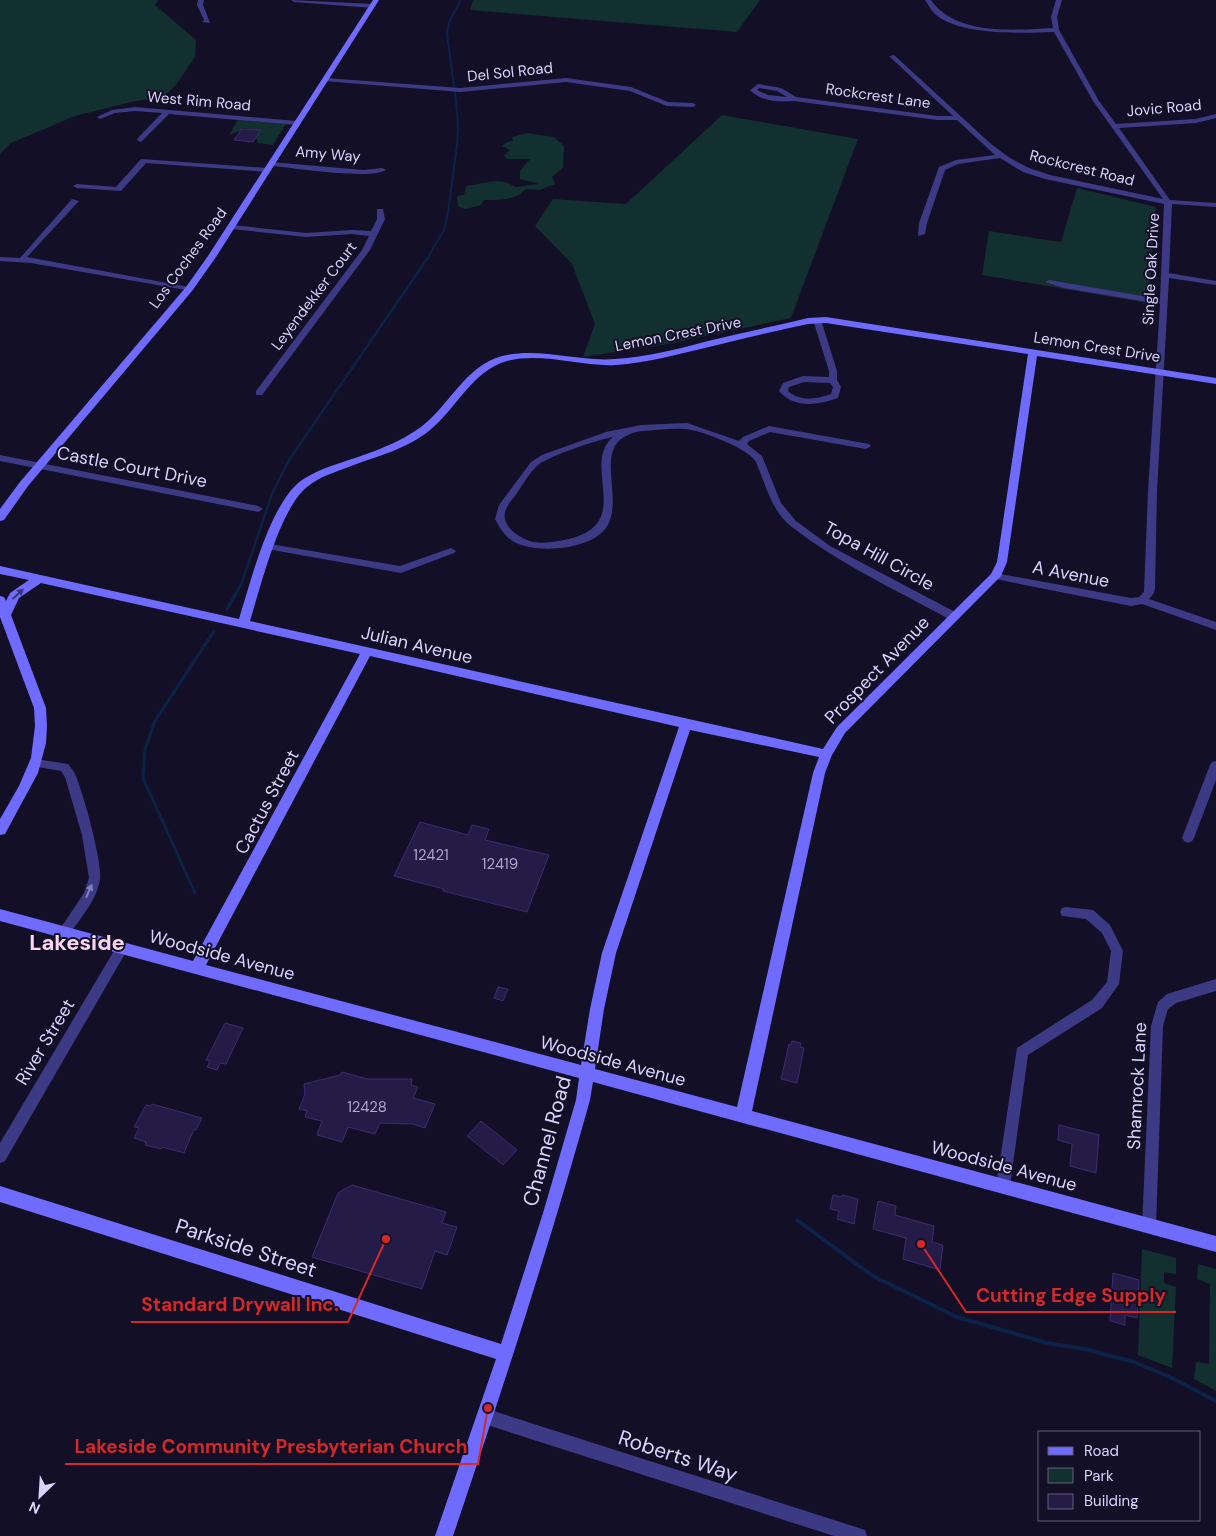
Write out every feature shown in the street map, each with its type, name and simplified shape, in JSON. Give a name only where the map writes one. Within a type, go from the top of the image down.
[{"type":"street","points":[[201,0],[200,5],[208,22],[206,22]]},
{"type":"street","points":[[294,0],[375,3]]},
{"type":"street","points":[[928,0],[937,12],[946,18],[967,25],[1009,31],[1056,30],[1054,17],[1059,0]]},
{"type":"street","name":"Los Coches Road","points":[[0,517],[39,466],[189,289],[232,228],[271,167],[296,123],[375,3]]},
{"type":"street","name":"Single Oak Drive","points":[[1056,30],[1092,94],[1167,201],[1161,372],[1150,549],[1150,588],[1146,597],[1142,600]]},
{"type":"street","name":"Rockcrest Road","points":[[892,56],[1001,156],[1026,170],[1048,177],[1167,201],[1216,205]]},
{"type":"street","name":"Del Sol Road","points":[[326,80],[460,90],[566,80],[631,89],[667,104],[693,104]]},
{"type":"street","name":"Rockcrest Lane","points":[[794,99],[772,88],[758,86],[753,90],[760,95],[782,99],[937,118],[958,118]]},
{"type":"street","name":"West Rim Road","points":[[100,117],[123,109],[296,123]]},
{"type":"street","points":[[141,140],[166,112]]},
{"type":"street","name":"Jovic Road","points":[[1114,126],[1196,121],[1216,116]]},
{"type":"street","points":[[922,234],[923,223],[942,169],[956,162],[1001,156]]},
{"type":"street","name":"Amy Way","points":[[77,186],[118,189],[144,161],[366,172],[382,170]]},
{"type":"street","points":[[28,262],[23,257],[75,202]]},
{"type":"street","name":"Leyendekker Court","points":[[259,393],[366,250],[381,219],[380,211]]},
{"type":"street","points":[[232,228],[306,235],[344,232],[375,234]]},
{"type":"street","points":[[0,260],[28,262],[189,289]]},
{"type":"street","points":[[1164,275],[1216,283]]},
{"type":"street","points":[[1050,282],[1163,302]]},
{"type":"street","points":[[817,320],[833,371],[832,380],[837,387],[836,396],[823,401],[797,399],[787,396],[783,391],[786,385],[803,379],[832,380]]},
{"type":"street","name":"Lemon Crest Drive","points":[[243,624],[286,507],[304,484],[317,476],[397,445],[422,432],[481,371],[498,361],[510,357],[532,356],[588,362],[616,362],[660,355],[817,320],[840,321],[1216,381]]},
{"type":"street","name":"Prospect Avenue","points":[[743,1116],[819,773],[826,754],[841,730],[994,576],[1002,562],[1033,352]]},
{"type":"street","name":"Topa Hill Circle","points":[[628,431],[614,440],[609,447],[606,517],[602,526],[593,534],[576,541],[550,546],[530,545],[516,539],[506,530],[500,518],[502,507],[534,464],[545,457],[606,435],[642,428],[687,426],[748,448],[758,458],[777,504],[793,523],[827,548],[953,616]]},
{"type":"street","points":[[741,445],[746,439],[770,429],[866,446]]},
{"type":"street","name":"Castle Court Drive","points":[[0,458],[258,509]]},
{"type":"street","points":[[270,547],[401,570],[451,551]]},
{"type":"street","name":"Julian Avenue","points":[[0,570],[826,754]]},
{"type":"street","name":"A Avenue","points":[[994,576],[1131,602],[1142,600],[1216,626]]},
{"type":"street","points":[[5,616],[14,596],[39,579]]},
{"type":"street","points":[[0,600],[40,708],[42,723],[41,744],[27,787],[0,830]]},
{"type":"street","name":"Cactus Street","points":[[197,968],[367,651]]},
{"type":"street","name":"Channel Road","points":[[444,1536],[506,1354],[578,1123],[588,1075],[597,1009],[609,953],[686,724]]},
{"type":"street","points":[[36,763],[64,767],[70,775],[88,835],[95,878],[89,895],[64,932]]},
{"type":"street","points":[[1188,838],[1216,765]]},
{"type":"street","points":[[1003,1186],[1022,1052],[1097,1004],[1114,984],[1117,951],[1106,929],[1089,914],[1066,912]]},
{"type":"street","name":"Woodside Avenue","points":[[0,916],[1216,1244]]},
{"type":"street","name":"River Street","points":[[0,1156],[122,948]]},
{"type":"street","name":"Shamrock Lane","points":[[1149,1226],[1157,1026],[1163,1006],[1172,998],[1216,985]]},
{"type":"street","name":"Parkside Street","points":[[0,1194],[506,1354]]},
{"type":"street","name":"Roberts Way","points":[[484,1416],[858,1536]]},
{"type":"green space","points":[[0,0],[158,0],[155,5],[196,40],[195,57],[176,85],[162,98],[135,101],[75,116],[11,143],[0,154]]},
{"type":"green space","points":[[473,0],[760,0],[737,32],[470,10]]},
{"type":"green space","points":[[722,115],[858,139],[791,318],[663,345],[583,357],[595,324],[572,264],[535,226],[553,199],[626,204]]},
{"type":"green space","points":[[238,120],[286,124],[273,145],[258,143],[256,137],[261,130],[243,128],[229,135]]},
{"type":"green space","points":[[527,133],[554,137],[564,146],[563,168],[552,177],[555,184],[539,190],[526,189],[517,196],[506,199],[484,200],[481,205],[466,209],[458,207],[457,196],[464,195],[466,186],[498,181],[515,187],[539,184],[520,179],[520,171],[530,159],[507,159],[504,155],[510,150],[502,146],[507,142],[513,141],[512,137]]},
{"type":"green space","points":[[1077,188],[1156,207],[1148,303],[982,275],[989,231],[1061,242]]},
{"type":"green space","points":[[1142,1249],[1176,1258],[1176,1274],[1164,1272],[1164,1283],[1176,1287],[1172,1368],[1138,1355]]},
{"type":"green space","points":[[1198,1264],[1216,1269],[1216,1391],[1194,1379],[1196,1362],[1209,1364],[1210,1284],[1197,1279]]},
{"type":"building","points":[[242,129],[261,130],[253,142],[234,140]]},
{"type":"building","points":[[420,822],[468,835],[472,825],[489,829],[485,840],[549,855],[527,912],[443,891],[444,889],[394,876]]},
{"type":"building","points":[[498,987],[508,989],[503,1001],[494,998]]},
{"type":"building","points":[[225,1023],[243,1028],[226,1064],[220,1063],[217,1070],[207,1067],[210,1061],[206,1060]]},
{"type":"building","points":[[792,1041],[801,1043],[800,1047],[804,1048],[797,1083],[781,1079],[789,1044],[791,1045]]},
{"type":"building","points":[[342,1072],[367,1079],[412,1079],[411,1085],[418,1087],[413,1098],[435,1104],[425,1128],[413,1124],[380,1123],[375,1134],[348,1127],[342,1142],[317,1135],[322,1121],[305,1117],[307,1111],[299,1109],[305,1094],[304,1084],[340,1075]]},
{"type":"building","points":[[152,1104],[202,1118],[196,1130],[194,1129],[184,1153],[145,1145],[146,1142],[134,1138],[139,1128],[134,1127],[146,1105],[151,1106]]},
{"type":"building","points":[[481,1121],[517,1150],[503,1165],[467,1136]]},
{"type":"building","points":[[1059,1125],[1099,1135],[1096,1173],[1070,1166],[1072,1144],[1058,1140]]},
{"type":"building","points":[[352,1185],[446,1212],[442,1223],[457,1227],[447,1255],[435,1251],[422,1289],[312,1257],[338,1193]]},
{"type":"building","points":[[833,1195],[858,1199],[854,1224],[837,1219],[839,1211],[830,1209]]},
{"type":"building","points":[[878,1201],[896,1206],[895,1215],[934,1226],[932,1242],[943,1245],[940,1270],[903,1259],[906,1238],[873,1229]]},
{"type":"building","points":[[1113,1273],[1139,1280],[1137,1318],[1125,1315],[1125,1325],[1110,1321]]},
{"type":"waterway","points":[[454,86],[447,34],[449,22],[461,0]]},
{"type":"waterway","points":[[428,257],[444,230],[448,213],[457,145],[458,125],[455,91]]},
{"type":"waterway","points":[[241,584],[272,494],[289,460],[429,256]]},
{"type":"waterway","points":[[227,609],[241,584]]},
{"type":"waterway","points":[[195,893],[143,778],[145,749],[155,721],[214,631]]},
{"type":"waterway","points":[[797,1220],[873,1276],[957,1317],[1047,1343],[1085,1349],[1134,1362],[1172,1378],[1216,1401]]},
{"type":"place","name":"Standard Drywall Inc.","points":[[386,1239]]},
{"type":"place","name":"Cutting Edge Supply","points":[[921,1244]]},
{"type":"place","name":"Lakeside Community Presbyterian Church","points":[[488,1408]]},
{"type":"district","name":"Lakeside","points":[[77,942]]}]
